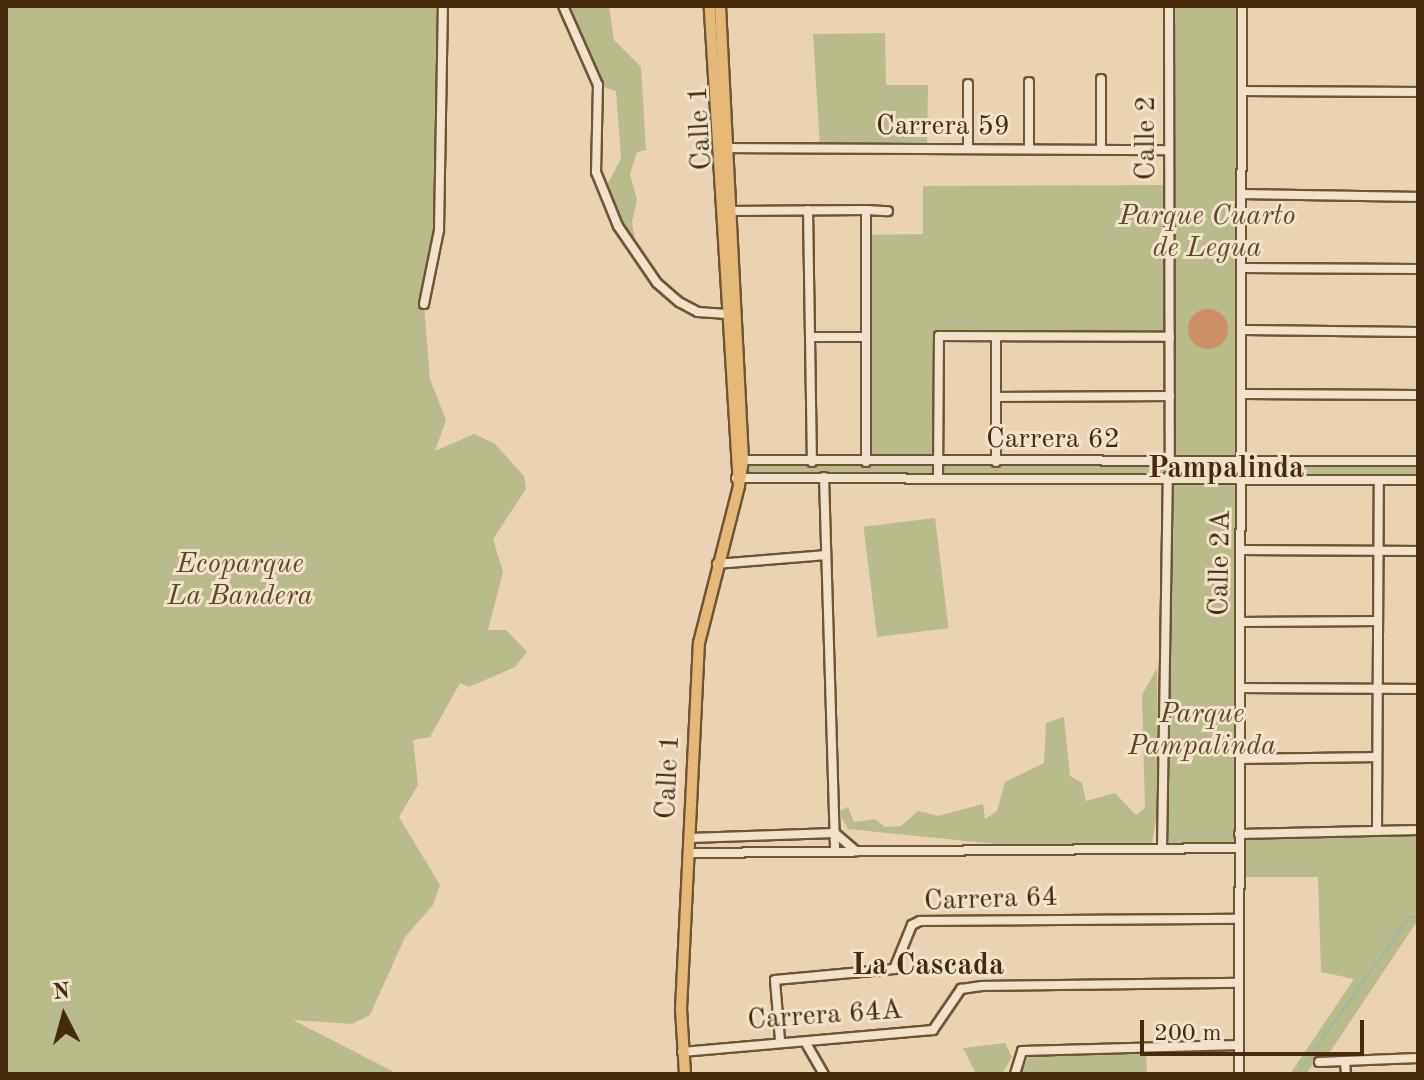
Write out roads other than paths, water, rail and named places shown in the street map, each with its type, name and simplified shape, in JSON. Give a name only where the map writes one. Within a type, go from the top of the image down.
[{"type":"main road","name":"Calle 1","points":[[685,1074],[682,1052],[699,643],[739,481],[730,211],[721,148],[710,6]]},
{"type":"main road","name":"Calle 1","points":[[720,6],[727,314],[739,460]]},
{"type":"street","points":[[424,304],[439,230],[443,6]]},
{"type":"street","points":[[563,6],[598,85],[596,172],[618,226],[657,283],[679,302],[698,312],[727,314]]},
{"type":"street","name":"Calle 2","points":[[1169,6],[1170,461]]},
{"type":"street","name":"Calle 2A","points":[[1239,1074],[1238,919],[1245,478],[1242,6]]},
{"type":"street","points":[[1101,79],[1101,150]]},
{"type":"street","points":[[1029,82],[1029,149]]},
{"type":"street","points":[[968,84],[968,149]]},
{"type":"street","points":[[1244,91],[1418,92]]},
{"type":"street","name":"Carrera 59","points":[[721,148],[1169,150]]},
{"type":"street","points":[[1244,194],[1418,197]]},
{"type":"street","points":[[808,210],[812,462]]},
{"type":"street","points":[[866,210],[866,462]]},
{"type":"street","points":[[730,211],[888,211]]},
{"type":"street","points":[[1243,268],[1418,269]]},
{"type":"street","points":[[1245,330],[1418,332]]},
{"type":"street","points":[[938,477],[939,336],[1170,337]]},
{"type":"street","points":[[810,337],[865,337]]},
{"type":"street","points":[[996,337],[996,462]]},
{"type":"street","points":[[1245,394],[1418,395]]},
{"type":"street","points":[[996,397],[1170,396]]},
{"type":"street","name":"Carrera 62","points":[[739,460],[1418,461]]},
{"type":"street","points":[[1079,461],[1079,477]]},
{"type":"street","points":[[824,477],[835,852]]},
{"type":"street","name":"Carrera 62","points":[[739,481],[824,477],[1418,480]]},
{"type":"street","points":[[1162,849],[1168,477]]},
{"type":"street","points":[[1377,831],[1379,480]]},
{"type":"street","points":[[1242,550],[1418,551]]},
{"type":"street","points":[[717,564],[826,555]]},
{"type":"street","points":[[1242,622],[1378,621]]},
{"type":"street","points":[[1241,688],[1418,689]]},
{"type":"street","points":[[1240,759],[1377,757]]},
{"type":"street","points":[[1239,834],[1418,830]]},
{"type":"street","points":[[690,838],[835,833],[857,852]]},
{"type":"street","points":[[689,853],[1239,848]]},
{"type":"street","name":"Carrera 64","points":[[780,1040],[775,980],[894,969],[912,925],[920,921],[1238,919]]},
{"type":"street","name":"Carrera 64A","points":[[682,1052],[780,1040],[807,1045],[933,1030],[961,989],[1238,983]]},
{"type":"street","points":[[807,1045],[824,1074]]},
{"type":"street","points":[[1015,1074],[1022,1051],[1239,1045]]},
{"type":"street","points":[[1319,1062],[1418,1058]]},
{"type":"street","points":[[1345,1061],[1346,1074]]},
{"type":"waterway","points":[[1297,1074],[1410,917],[1418,916]]},
{"type":"district","name":"Pampalinda","points":[[1226,469]]},
{"type":"district","name":"La Cascada","points":[[928,966]]},
{"type":"park label","name":"Parque Cuarto de Legua","points":[[1207,233]]},
{"type":"park label","name":"Ecoparque La Bandera","points":[[240,581]]},
{"type":"park label","name":"Parque Pampalinda","points":[[1202,731]]}]
